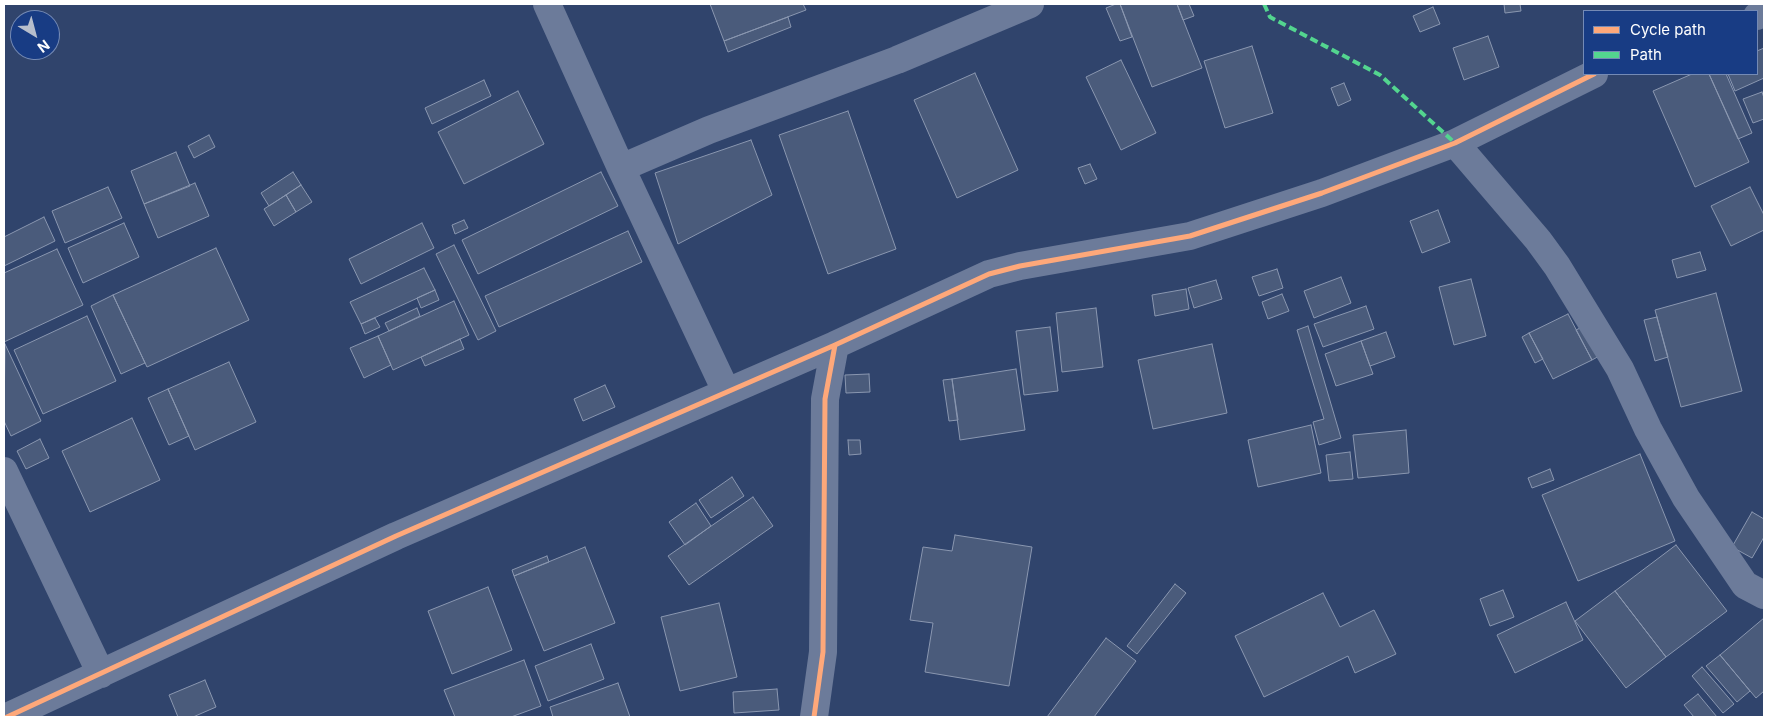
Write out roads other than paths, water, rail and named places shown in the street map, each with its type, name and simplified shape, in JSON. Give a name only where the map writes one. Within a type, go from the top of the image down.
[{"type":"street","points":[[547,4],[621,168],[726,391]]},
{"type":"street","points":[[621,168],[709,130],[897,60],[1030,4]]},
{"type":"street","points":[[7,717],[396,536],[834,345],[989,274],[1020,266],[1190,236],[1322,193],[1455,143],[1592,75]]},
{"type":"street","points":[[1455,143],[1538,240],[1557,266],[1620,369],[1648,429],[1686,498],[1745,585],[1764,595]]},
{"type":"street","points":[[814,717],[823,652],[826,399],[834,345]]},
{"type":"street","points":[[4,471],[101,674]]}]
